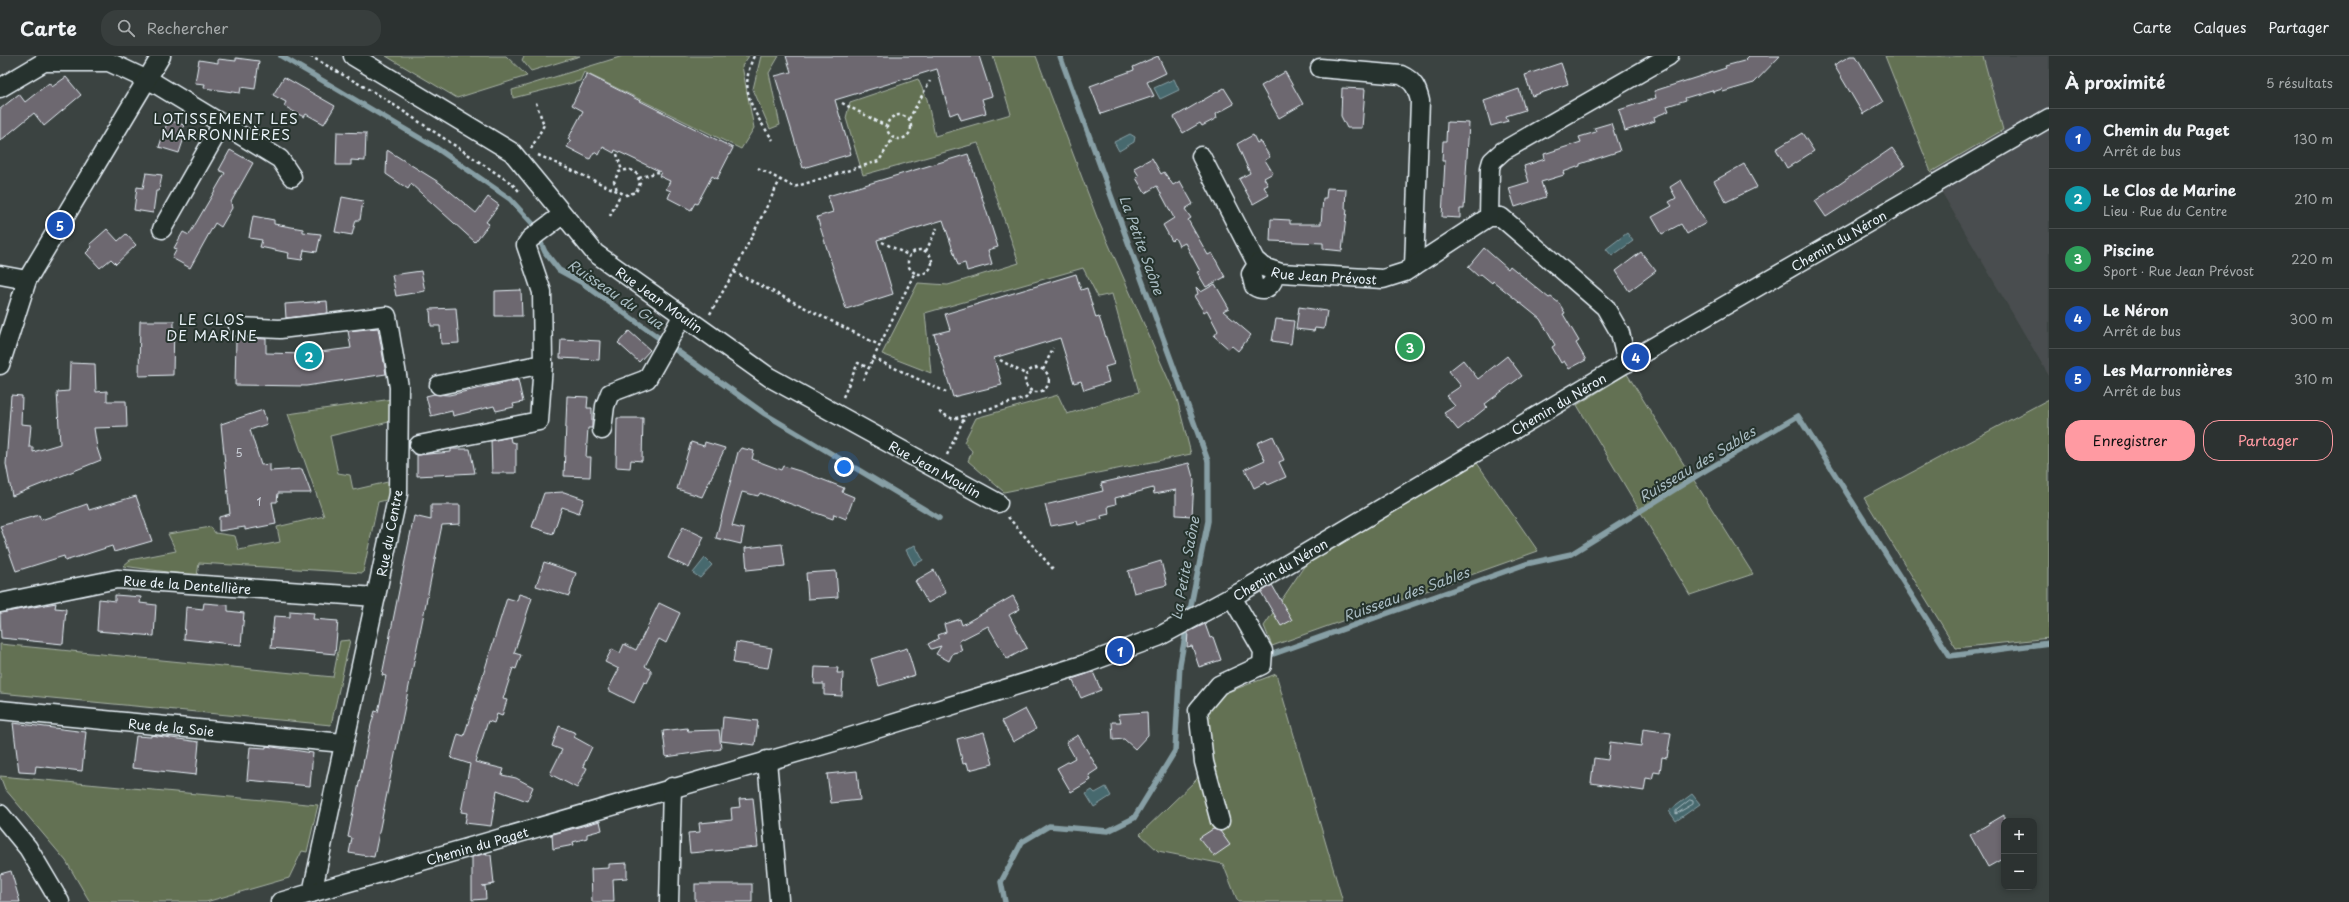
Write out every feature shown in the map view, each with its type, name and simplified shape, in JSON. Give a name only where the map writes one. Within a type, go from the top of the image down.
[{"type":"street","points":[[0,365],[27,280],[113,138],[160,56]]},
{"type":"street","name":"Rue Jean Moulin","points":[[353,56],[512,152],[595,253],[769,376],[998,503]]},
{"type":"street","points":[[1627,363],[1620,333],[1605,307],[1501,217],[1489,218],[1490,168],[1492,161],[1503,152],[1669,56]]},
{"type":"street","points":[[0,88],[44,62],[109,62],[145,81],[156,84],[280,159],[292,177]]},
{"type":"street","points":[[1320,68],[1401,74],[1411,79],[1417,88],[1420,101],[1414,266]]},
{"type":"street","name":"Chemin du Néron","points":[[1188,621],[1232,597],[1627,363],[2049,118]]},
{"type":"street","points":[[162,229],[222,124]]},
{"type":"street","name":"Rue Jean Prévost","points":[[1201,156],[1258,263],[1263,267],[1276,272],[1383,279],[1405,272],[1489,218]]},
{"type":"street","points":[[419,445],[539,421],[542,364],[542,292],[526,246],[536,234],[562,214]]},
{"type":"street","points":[[0,275],[27,280]]},
{"type":"street","points":[[602,430],[605,406],[610,393],[647,379],[683,315]]},
{"type":"street","name":"Rue du Centre","points":[[238,328],[280,329],[387,316],[400,387],[398,487],[376,597],[343,743],[318,895]]},
{"type":"street","points":[[439,385],[542,364]]},
{"type":"street","name":"Rue de la Dentellière","points":[[0,603],[117,579],[376,597]]},
{"type":"street","points":[[1220,821],[1204,762],[1198,710],[1219,685],[1262,665],[1263,658],[1263,650],[1232,597]]},
{"type":"street","name":"Chemin du Paget","points":[[280,902],[318,895],[672,787],[767,760],[1082,665],[1158,637],[1188,621]]},
{"type":"street","name":"Rue de la Soie","points":[[0,710],[343,743]]},
{"type":"street","points":[[767,760],[779,900]]},
{"type":"street","points":[[669,902],[672,787]]},
{"type":"street","points":[[0,814],[28,848],[60,902]]},
{"type":"path","points":[[310,56],[382,97],[511,183],[521,193]]},
{"type":"path","points":[[754,56],[748,68],[747,84],[749,99],[757,117],[773,140]]},
{"type":"path","points":[[909,119],[930,80]]},
{"type":"path","points":[[535,100],[544,125],[529,151],[626,195],[636,192],[640,183],[637,174],[629,170],[619,172],[614,181],[617,190]]},
{"type":"path","points":[[842,103],[886,126]]},
{"type":"path","points":[[900,114],[909,119],[912,129],[907,138],[898,140],[889,136],[886,126],[890,118],[900,114]]},
{"type":"path","points":[[758,168],[794,187],[879,161],[893,138]]},
{"type":"path","points":[[617,154],[622,171]]},
{"type":"path","points":[[639,178],[658,172]]},
{"type":"path","points":[[702,328],[734,272],[780,180]]},
{"type":"path","points":[[610,216],[621,193]]},
{"type":"path","points":[[926,251],[936,228]]},
{"type":"path","points":[[882,242],[910,256]]},
{"type":"path","points":[[922,249],[926,251],[930,254],[933,263],[929,272],[919,275],[910,270],[907,260],[912,252],[922,249]]},
{"type":"path","points":[[734,272],[880,345]]},
{"type":"path","points":[[863,380],[915,272]]},
{"type":"path","points":[[1043,370],[1053,348]]},
{"type":"path","points":[[873,358],[948,393]]},
{"type":"path","points":[[1000,360],[1027,375]]},
{"type":"path","points":[[836,413],[858,363],[869,368]]},
{"type":"path","points":[[1038,368],[1043,370],[1047,372],[1050,382],[1045,390],[1036,393],[1027,389],[1024,379],[1029,370],[1038,368]]},
{"type":"path","points":[[939,412],[953,418],[965,416],[1026,398],[1031,391]]},
{"type":"path","points":[[940,470],[965,416]]},
{"type":"path","points":[[998,503],[1053,570]]},
{"type":"shaded area","points":[[1885,56],[2049,56],[2049,376],[1934,179]]},
{"type":"green space","points":[[386,56],[506,56],[527,76],[457,98]]},
{"type":"green space","points":[[524,56],[580,56],[531,71],[522,60]]},
{"type":"green space","points":[[623,56],[749,56],[742,66],[754,128],[741,149],[584,72],[580,81],[513,98],[512,90]]},
{"type":"green space","points":[[761,56],[779,56],[769,73],[780,125],[770,129],[753,89]]},
{"type":"green space","points":[[993,56],[1036,56],[1098,220],[1177,399],[1191,454],[1004,492],[968,461],[972,451],[964,442],[976,418],[1058,395],[1067,414],[1139,392],[1112,294],[1098,297],[1083,268],[925,313],[931,373],[882,354],[918,283],[948,285],[1019,263],[978,143],[863,175],[846,118],[850,102],[918,79],[927,99],[935,136],[1011,114]]},
{"type":"green space","points":[[1885,56],[1983,56],[2003,130],[1931,172]]},
{"type":"green space","points":[[1627,374],[1753,574],[1690,595],[1577,405]]},
{"type":"green space","points":[[392,399],[393,421],[330,436],[338,473],[350,475],[353,490],[392,481],[390,499],[378,502],[363,573],[199,563],[197,576],[123,566],[130,560],[176,551],[168,534],[211,527],[215,533],[235,536],[239,550],[280,542],[277,527],[324,516],[288,414]]},
{"type":"green space","points":[[2049,399],[2049,638],[1956,648],[1864,498]]},
{"type":"green space","points":[[1477,463],[1538,551],[1272,646],[1264,626],[1305,565]]},
{"type":"green space","points":[[350,640],[331,725],[0,693],[0,644],[333,677],[340,641]]},
{"type":"green space","points":[[1276,674],[1343,902],[1238,902],[1223,864],[1158,851],[1140,834],[1197,779],[1203,714],[1225,693]]},
{"type":"green space","points":[[0,776],[318,805],[307,852],[302,851],[289,878],[206,902],[90,902],[66,861],[5,789]]},
{"type":"water","points":[[1174,79],[1179,90],[1160,99],[1154,88]]},
{"type":"water","points":[[1130,134],[1135,137],[1134,142],[1119,151],[1114,142]]},
{"type":"water","points":[[1627,233],[1633,241],[1612,256],[1606,249]]},
{"type":"water","points":[[1408,334],[1418,349],[1414,356],[1408,356],[1399,340]]},
{"type":"water","points":[[915,545],[923,560],[914,565],[906,550]]},
{"type":"water","points":[[705,558],[712,565],[700,578],[693,573]]},
{"type":"water","points":[[1106,787],[1111,796],[1094,807],[1086,794],[1092,790],[1095,793]]},
{"type":"water","points":[[1692,794],[1700,804],[1676,821],[1669,811]]},
{"type":"building","points":[[786,56],[979,56],[992,96],[982,99],[986,113],[961,120],[958,112],[950,115],[937,69],[835,100],[851,154],[803,168],[775,76],[791,72]]},
{"type":"building","points":[[1158,56],[1166,73],[1147,82],[1154,96],[1101,114],[1090,86],[1134,70],[1133,67]]},
{"type":"building","points":[[1749,56],[1780,56],[1754,83],[1723,92],[1722,89],[1713,92],[1712,90],[1685,98],[1686,100],[1667,106],[1669,111],[1654,117],[1655,121],[1625,131],[1619,110],[1656,98],[1654,91],[1726,68],[1725,66],[1744,61]]},
{"type":"building","points":[[1850,56],[1856,56],[1883,102],[1863,114],[1834,65]]},
{"type":"building","points":[[236,58],[259,61],[255,89],[241,87],[240,93],[204,88],[205,84],[195,83],[199,60],[218,63],[218,59],[236,61]]},
{"type":"building","points":[[1561,63],[1568,84],[1532,96],[1525,75]]},
{"type":"building","points":[[1285,72],[1303,104],[1279,118],[1261,86]]},
{"type":"building","points":[[587,74],[733,148],[717,179],[712,176],[697,204],[695,203],[691,210],[668,198],[671,191],[666,189],[670,181],[659,176],[661,172],[615,150],[614,153],[603,147],[599,155],[594,152],[590,159],[567,147],[571,140],[568,139],[583,111],[572,105]]},
{"type":"building","points":[[66,77],[81,95],[44,126],[34,113],[0,141],[0,109],[19,94],[25,102],[49,83],[52,87]]},
{"type":"building","points":[[284,77],[335,106],[324,124],[306,114],[304,117],[296,113],[284,106],[286,102],[273,95]]},
{"type":"building","points":[[1224,88],[1234,104],[1216,114],[1217,118],[1202,126],[1200,123],[1183,133],[1174,117]]},
{"type":"building","points":[[1342,88],[1365,89],[1362,128],[1347,128],[1341,116]]},
{"type":"building","points":[[1519,89],[1525,110],[1506,116],[1508,121],[1491,126],[1484,101]]},
{"type":"building","points":[[168,120],[184,125],[181,134],[185,135],[179,153],[159,147]]},
{"type":"building","points":[[1447,122],[1469,123],[1464,209],[1460,209],[1460,218],[1442,217],[1445,161],[1442,161],[1443,141],[1446,141]]},
{"type":"building","points":[[1611,123],[1620,151],[1580,164],[1580,166],[1563,172],[1564,175],[1541,182],[1546,197],[1515,207],[1509,188],[1529,182],[1524,166],[1545,159],[1544,154],[1581,142],[1579,137],[1596,132],[1594,128]]},
{"type":"building","points":[[337,132],[366,133],[365,161],[351,160],[351,165],[336,165]]},
{"type":"building","points":[[1802,133],[1814,151],[1787,168],[1776,149]]},
{"type":"building","points":[[1253,135],[1257,143],[1260,141],[1270,157],[1265,160],[1273,173],[1264,178],[1268,185],[1264,187],[1269,195],[1253,204],[1239,179],[1250,173],[1237,144]]},
{"type":"building","points":[[1892,148],[1905,166],[1826,217],[1815,201]]},
{"type":"building","points":[[230,150],[253,163],[231,202],[232,208],[221,227],[215,223],[190,268],[172,258],[177,249],[174,248],[183,232],[189,235],[225,173],[219,170]]},
{"type":"building","points":[[387,150],[440,183],[476,213],[488,197],[499,205],[486,222],[489,224],[475,242],[411,184],[408,189],[386,174]]},
{"type":"building","points":[[968,154],[998,247],[988,250],[992,264],[967,271],[965,263],[958,265],[943,220],[877,240],[893,294],[846,309],[817,217],[833,212],[828,196]]},
{"type":"building","points":[[1152,158],[1161,174],[1164,172],[1173,185],[1180,181],[1193,204],[1185,209],[1191,218],[1188,220],[1208,255],[1212,253],[1225,277],[1206,287],[1197,272],[1200,271],[1185,243],[1179,246],[1175,238],[1172,241],[1163,225],[1174,218],[1157,186],[1145,193],[1136,178],[1139,176],[1134,168]]},
{"type":"building","points":[[1744,164],[1757,187],[1726,202],[1714,181]]},
{"type":"building","points":[[146,173],[162,175],[159,191],[156,191],[153,213],[134,210],[137,187],[143,188]]},
{"type":"building","points":[[1681,180],[1706,223],[1687,234],[1681,224],[1662,234],[1652,217],[1672,206],[1669,202],[1676,198],[1670,187]]},
{"type":"building","points":[[1327,188],[1346,189],[1345,209],[1347,209],[1342,251],[1323,249],[1323,243],[1270,241],[1271,219],[1290,220],[1290,224],[1321,224],[1323,198],[1326,198]]},
{"type":"building","points":[[342,197],[363,201],[360,220],[356,220],[352,235],[335,232]]},
{"type":"building","points":[[253,216],[274,220],[274,224],[303,229],[303,232],[321,234],[317,252],[304,250],[302,260],[288,258],[289,253],[260,247],[262,240],[249,238]]},
{"type":"building","points":[[107,229],[118,241],[126,234],[136,245],[116,264],[111,259],[100,268],[86,253],[92,247],[90,244]]},
{"type":"building","points":[[1484,248],[1508,269],[1510,266],[1549,298],[1551,297],[1559,303],[1565,313],[1563,314],[1579,341],[1576,343],[1586,360],[1569,369],[1564,361],[1561,363],[1552,347],[1555,345],[1540,319],[1493,281],[1492,283],[1481,274],[1478,276],[1468,267]]},
{"type":"building","points":[[1641,252],[1656,271],[1629,291],[1616,271]]},
{"type":"building","points":[[421,271],[425,291],[396,296],[392,275]]},
{"type":"building","points":[[1076,274],[1081,290],[1087,288],[1096,318],[1099,317],[1115,364],[1105,367],[1109,382],[1084,390],[1081,381],[1074,383],[1060,338],[994,358],[1002,385],[953,397],[934,334],[950,330],[945,314]]},
{"type":"building","points":[[1215,284],[1229,308],[1223,311],[1251,335],[1238,351],[1232,346],[1229,349],[1214,336],[1218,331],[1207,310],[1204,312],[1194,296],[1198,294],[1196,287],[1201,292]]},
{"type":"building","points":[[521,290],[522,316],[495,316],[495,291]]},
{"type":"building","points":[[327,301],[328,313],[286,318],[285,304]]},
{"type":"building","points":[[1299,307],[1327,311],[1324,329],[1315,328],[1314,331],[1296,329]]},
{"type":"building","points":[[456,308],[459,343],[441,344],[440,326],[431,326],[430,309]]},
{"type":"building","points":[[1276,319],[1294,321],[1291,344],[1272,341]]},
{"type":"building","points":[[140,321],[174,321],[173,375],[139,376]]},
{"type":"building","name":"LE CLOS DE MARINE","points":[[378,328],[386,374],[306,386],[235,385],[236,337],[266,339],[266,353],[304,354],[351,348],[348,331]]},
{"type":"building","points":[[629,331],[650,350],[639,362],[618,343]]},
{"type":"building","points":[[561,339],[600,341],[599,360],[560,358]]},
{"type":"building","points":[[1507,356],[1522,376],[1485,404],[1487,407],[1458,430],[1444,413],[1455,406],[1446,396],[1461,386],[1449,371],[1463,360],[1478,379]]},
{"type":"building","points":[[70,363],[95,364],[96,392],[107,391],[107,401],[126,401],[127,427],[94,428],[97,448],[101,460],[12,496],[6,464],[11,395],[22,396],[21,424],[31,425],[29,447],[33,447],[33,452],[60,444],[57,392],[69,391]]},
{"type":"building","points":[[518,380],[523,402],[513,404],[514,407],[496,411],[494,406],[453,416],[452,411],[431,416],[426,396],[434,394],[449,395]]},
{"type":"building","points":[[567,396],[588,397],[587,408],[592,408],[592,428],[588,428],[586,457],[591,457],[590,477],[564,476]]},
{"type":"building","points":[[263,410],[267,424],[250,430],[261,465],[270,464],[270,471],[302,469],[311,493],[278,493],[277,502],[272,502],[276,524],[245,530],[245,527],[219,531],[219,517],[230,514],[221,424]]},
{"type":"building","points":[[617,418],[643,418],[642,461],[631,460],[630,468],[616,467]]},
{"type":"building","points":[[1273,436],[1284,460],[1279,462],[1286,477],[1268,485],[1266,482],[1254,488],[1245,469],[1265,460],[1257,443]]},
{"type":"building","points":[[510,437],[511,442],[516,443],[516,473],[492,473],[491,441]]},
{"type":"building","points":[[691,442],[704,446],[705,442],[725,448],[702,497],[677,489]]},
{"type":"building","points":[[741,448],[754,451],[752,459],[781,470],[783,466],[803,472],[844,488],[842,492],[854,497],[846,519],[834,514],[833,519],[760,493],[758,496],[742,492],[732,526],[744,529],[741,544],[716,538],[738,452]]},
{"type":"building","points":[[451,449],[470,449],[475,473],[417,476],[417,455],[451,452]]},
{"type":"building","points":[[1189,463],[1194,481],[1192,516],[1176,515],[1176,490],[1154,494],[1153,488],[1115,498],[1116,504],[1108,506],[1109,514],[1101,516],[1102,519],[1078,525],[1077,521],[1051,526],[1045,505],[1103,491],[1101,483]]},
{"type":"building","points":[[564,492],[584,499],[579,513],[562,507],[553,534],[532,527],[544,493]]},
{"type":"building","points":[[136,496],[152,541],[114,552],[112,546],[65,561],[64,556],[16,571],[0,526],[39,515],[41,520],[87,504],[89,510]]},
{"type":"building","points":[[431,505],[460,505],[460,524],[442,525],[374,857],[349,853],[352,838],[348,837],[371,725],[375,711],[378,712],[386,676],[382,675],[414,516],[431,520]]},
{"type":"building","points":[[683,527],[704,537],[689,568],[668,558]]},
{"type":"building","points":[[782,544],[785,566],[747,570],[745,548]]},
{"type":"building","points":[[1161,561],[1167,585],[1134,593],[1128,571]]},
{"type":"building","points":[[544,562],[576,573],[569,596],[536,586]]},
{"type":"building","points":[[934,570],[946,593],[928,603],[915,581]]},
{"type":"building","points":[[836,571],[838,597],[808,599],[806,573]]},
{"type":"building","points":[[1272,585],[1292,620],[1281,626],[1261,592]]},
{"type":"building","points":[[519,594],[532,598],[514,653],[521,655],[516,669],[513,668],[503,699],[507,700],[502,716],[497,714],[494,723],[488,721],[475,762],[504,769],[502,775],[516,778],[533,787],[527,801],[497,790],[491,826],[465,823],[467,813],[461,812],[470,764],[451,758],[458,734],[464,736],[507,598],[517,601]]},
{"type":"building","points":[[115,595],[141,597],[140,603],[156,605],[154,636],[97,631],[99,599],[115,601]]},
{"type":"building","points":[[1013,596],[1020,609],[1009,615],[1027,648],[1007,659],[988,626],[959,641],[962,651],[953,653],[949,661],[936,654],[941,646],[931,649],[928,644],[939,638],[938,635],[946,632],[944,624],[960,619],[962,625]]},
{"type":"building","points":[[56,603],[55,608],[66,609],[63,644],[1,638],[0,613]]},
{"type":"building","points":[[204,603],[228,605],[228,611],[244,613],[241,645],[184,639],[186,607],[203,609]]},
{"type":"building","points":[[659,603],[680,613],[666,643],[659,639],[645,666],[651,670],[651,675],[647,683],[644,682],[634,703],[608,690],[619,669],[605,662],[612,649],[620,653],[624,644],[636,650]]},
{"type":"building","points":[[290,611],[314,613],[313,619],[338,621],[335,654],[271,648],[274,616],[290,617]]},
{"type":"building","points":[[1205,624],[1210,638],[1213,637],[1221,660],[1199,667],[1192,646],[1187,647],[1188,632]]},
{"type":"building","points":[[736,642],[772,648],[768,668],[733,663]]},
{"type":"building","points":[[907,648],[915,675],[879,686],[871,659]]},
{"type":"building","points":[[815,667],[838,668],[837,673],[843,673],[842,696],[824,695],[824,684],[814,684]]},
{"type":"building","points":[[1093,672],[1101,690],[1081,698],[1072,679]]},
{"type":"building","points":[[1025,709],[1036,729],[1013,742],[1002,721]]},
{"type":"building","points":[[1147,712],[1148,735],[1135,749],[1124,739],[1113,740],[1112,722],[1121,722],[1118,714]]},
{"type":"building","points":[[723,717],[758,721],[755,745],[721,741]]},
{"type":"building","points":[[13,723],[86,732],[82,771],[36,766],[35,773],[19,772]]},
{"type":"building","points":[[559,726],[576,733],[574,737],[592,747],[583,766],[587,768],[577,788],[550,774],[562,750],[552,746]]},
{"type":"building","points":[[687,728],[688,731],[719,730],[721,749],[666,757],[663,731]]},
{"type":"building","points":[[1643,729],[1671,733],[1667,758],[1662,757],[1660,773],[1654,772],[1652,779],[1646,778],[1644,791],[1591,783],[1594,758],[1608,760],[1610,742],[1641,746]]},
{"type":"building","points":[[984,732],[993,764],[969,770],[967,763],[963,764],[957,739]]},
{"type":"building","points":[[151,735],[199,742],[196,775],[132,768],[136,736],[151,737]]},
{"type":"building","points":[[1078,735],[1098,769],[1089,775],[1091,780],[1071,792],[1057,768],[1075,758],[1066,742]]},
{"type":"building","points":[[266,746],[313,753],[310,786],[247,780],[250,747],[266,748]]},
{"type":"building","points":[[857,771],[860,800],[831,803],[827,774]]},
{"type":"building","points":[[753,798],[758,847],[690,853],[688,833],[700,832],[699,823],[732,820],[731,808],[740,807],[739,799]]},
{"type":"building","points":[[2004,815],[2004,818],[2001,818],[2001,860],[1988,867],[1970,835]]},
{"type":"building","points":[[600,821],[602,830],[587,834],[587,838],[573,842],[574,845],[553,849],[552,835],[550,835]]},
{"type":"building","points":[[1213,829],[1220,831],[1230,845],[1214,856],[1199,838]]},
{"type":"building","points":[[487,853],[486,855],[491,855],[494,884],[482,886],[485,886],[486,899],[472,900],[472,857]]},
{"type":"building","points":[[627,863],[627,878],[613,879],[614,902],[592,902],[591,869],[609,868],[609,864]]},
{"type":"building","points":[[11,871],[20,902],[0,902],[0,874]]},
{"type":"building","points":[[695,884],[752,884],[752,902],[695,902]]},
{"type":"waterway","name":"Ruisseau du Gua","points":[[281,56],[435,147],[510,199],[532,223],[545,252],[559,270],[581,282],[765,414],[939,518]]},
{"type":"waterway","name":"La Petite Saône","points":[[1060,56],[1208,461],[1208,521],[1189,615]]},
{"type":"waterway","name":"Ruisseau des Sables","points":[[1265,657],[1526,564],[1571,554],[1703,472],[1798,416],[1950,656],[2049,643]]},
{"type":"waterway","name":"La Petite Saône","points":[[1005,902],[1001,882],[1022,842],[1049,826],[1108,831],[1134,818],[1175,751],[1180,664],[1187,626]]},
{"type":"place","name":"Les Marronnières","points":[[60,225]]},
{"type":"place","name":"Piscine","points":[[1410,347]]},
{"type":"place","name":"Le Clos de Marine","points":[[309,356]]},
{"type":"place","name":"Le Néron","points":[[1636,357]]},
{"type":"place","name":"Chemin du Paget","points":[[1120,651]]},
{"type":"district","name":"LOTISSEMENT LES MARRONNIÈRES","points":[[226,126]]},
{"type":"district","name":"LE CLOS DE MARINE","points":[[212,328]]}]
